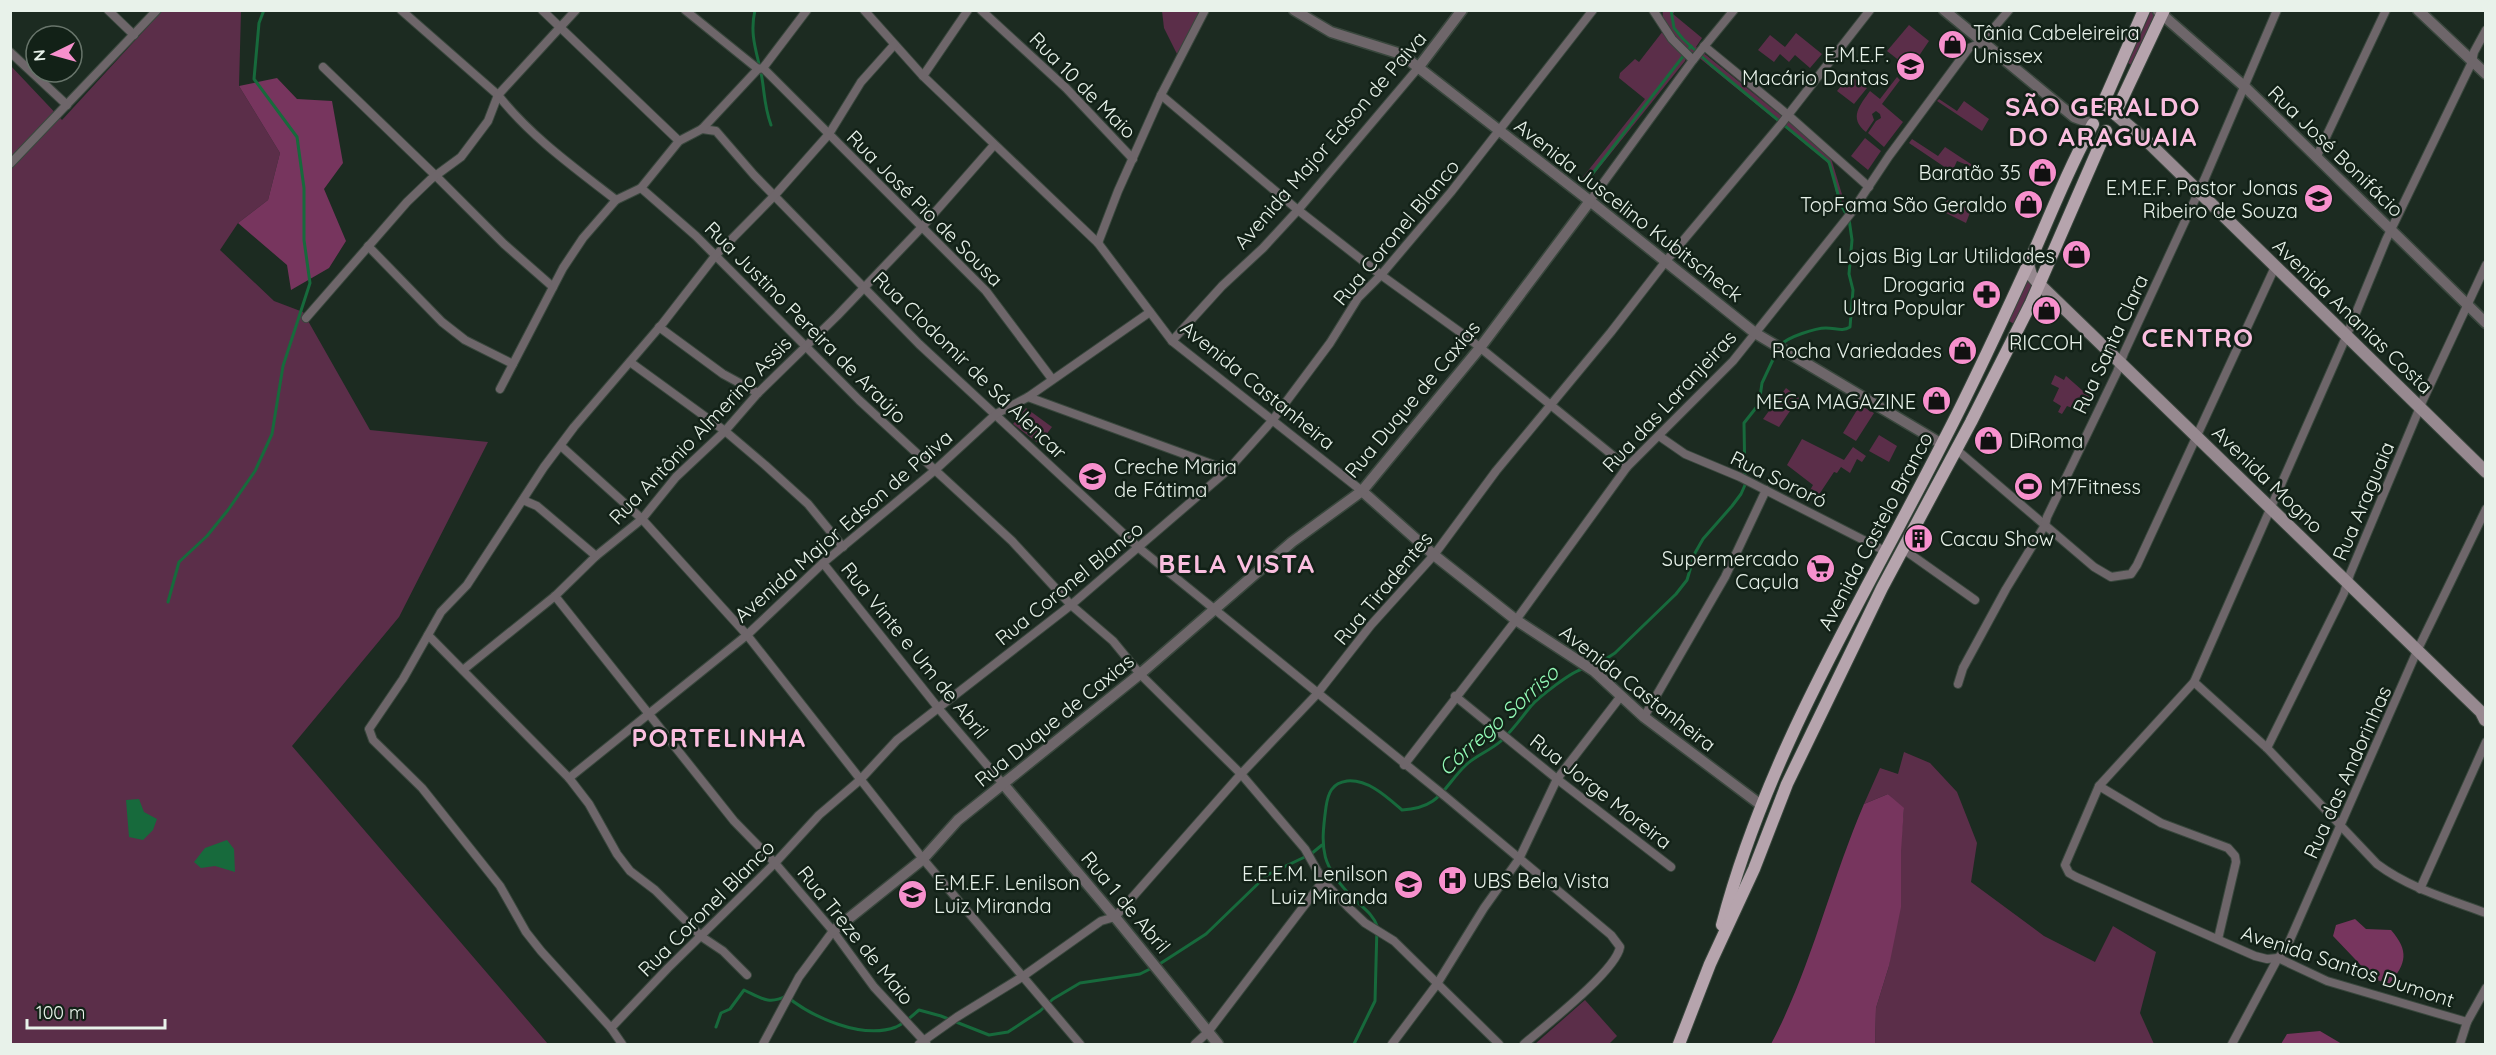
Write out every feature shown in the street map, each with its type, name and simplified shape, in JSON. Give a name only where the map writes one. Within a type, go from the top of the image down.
[{"type":"main road","name":"Avenida Castelo Branco","points":[[1710,964],[1737,870],[1791,735],[1942,444],[2028,264],[2093,124],[2094,114],[2100,108],[2144,10]]},
{"type":"main road","name":"Avenida Castelo Branco","points":[[1679,1044],[1710,964],[1754,869],[1787,784],[1900,555],[1957,450],[2040,284],[2106,131],[2114,127],[2115,114],[2126,95],[2161,12]]},
{"type":"main road","points":[[2126,95],[2126,115],[2132,127]]},
{"type":"main road","points":[[2100,108],[2111,110],[2115,114]]},
{"type":"main road","name":"Avenida Ananias Costa","points":[[2115,114],[2132,127],[2486,472]]},
{"type":"main road","points":[[2093,124],[2098,130],[2106,131]]},
{"type":"main road","points":[[2058,197],[2074,206]]},
{"type":"main road","name":"Avenida Mogno","points":[[2028,264],[2031,275],[2040,284],[2481,712],[2485,720]]},
{"type":"main road","points":[[1885,551],[1900,555]]},
{"type":"street","points":[[108,10],[134,35]]},
{"type":"street","points":[[10,164],[157,10]]},
{"type":"street","points":[[402,10],[498,95],[510,111],[534,134],[616,200]]},
{"type":"street","points":[[542,10],[679,141]]},
{"type":"street","points":[[306,318],[407,202],[468,148],[488,121],[498,95],[576,10]]},
{"type":"street","name":"Rua José Pio de Sousa","points":[[685,10],[761,69],[986,291],[1052,379]]},
{"type":"street","points":[[500,389],[553,287],[582,239],[616,200],[641,188],[679,141],[702,129],[761,69],[807,10]]},
{"type":"street","name":"Avenida Castanheira","points":[[864,10],[923,76],[1098,243],[1172,341],[1271,422],[1362,491],[1434,555],[1516,620],[1594,671],[1644,717],[1761,806]]},
{"type":"street","points":[[923,76],[968,10]]},
{"type":"street","name":"Rua 10 de Maio","points":[[981,10],[1066,88],[1133,159]]},
{"type":"street","points":[[1098,243],[1161,95],[1205,10]]},
{"type":"street","name":"Avenida Juscelino Kubitscheck","points":[[1294,10],[1331,32],[1401,54],[1755,333],[1942,444]]},
{"type":"street","name":"Avenida Major Edson de Paiva","points":[[1172,341],[1222,286],[1257,254],[1298,210],[1418,68],[1462,10]]},
{"type":"street","name":"Rua Coronel Blanco","points":[[611,1028],[668,968],[776,863],[819,815],[860,780],[897,740],[1071,605],[1228,470],[1271,422],[1330,343],[1358,298],[1381,274],[1499,131],[1593,10]]},
{"type":"street","points":[[1653,10],[1672,39],[1699,53],[1869,187]]},
{"type":"street","name":"Rua Duque de Caxias","points":[[763,1044],[791,992],[833,931],[923,859],[958,820],[1140,674],[1292,542],[1362,491],[1479,349],[1699,53],[1734,10]]},
{"type":"street","name":"Rua Tiradentes","points":[[923,1043],[957,1017],[1022,978],[1101,921],[1115,917],[1241,774],[1317,694],[1371,625],[1434,555],[1496,471],[1784,120],[1870,10]]},
{"type":"street","points":[[1944,10],[1981,43],[2074,117],[2093,124]]},
{"type":"street","name":"Rua das Laranjeiras","points":[[1404,765],[1455,696],[1516,620],[1627,467],[1733,361],[1851,213],[1968,48],[1981,43],[2008,10]]},
{"type":"street","name":"Rua Santa Clara","points":[[1958,684],[1963,668],[1990,619],[2046,525],[2047,517],[2198,192],[2277,10]]},
{"type":"street","points":[[2317,156],[2386,10]]},
{"type":"street","points":[[2418,10],[2486,74]]},
{"type":"street","name":"Rua José Bonifácio","points":[[2161,12],[2245,87],[2486,322]]},
{"type":"street","points":[[2217,939],[2236,862],[2235,856],[2228,848],[2161,823],[2099,786],[2194,682],[2392,230],[2486,30]]},
{"type":"street","points":[[622,1044],[611,1028],[526,932],[501,886],[422,788],[377,745],[370,734],[374,722],[403,680],[441,612],[467,585],[522,500],[574,427],[659,327],[715,256],[775,195],[829,134],[861,82],[894,45]]},
{"type":"street","points":[[10,52],[67,105]]},
{"type":"street","points":[[322,67],[504,244],[553,287]]},
{"type":"street","points":[[1161,95],[1298,210],[1467,337],[1627,467]]},
{"type":"street","name":"Rua Clodomir de Sá Alencar","points":[[702,129],[716,131],[746,166],[919,344],[1140,548],[1446,797],[1616,941],[1620,947],[1619,953],[1605,969],[1587,989],[1524,1044]]},
{"type":"street","name":"Rua Antônio Almerino Assis","points":[[463,670],[555,596],[596,556],[642,519],[676,477],[725,431],[758,393],[865,287],[922,227],[994,145]]},
{"type":"street","name":"Rua Justino Pereira de Araújo","points":[[641,188],[715,256],[859,400],[1012,541],[1071,605],[1113,641],[1140,674],[1241,774],[1305,849],[1323,881],[1359,918],[1394,941],[1499,1044]]},
{"type":"street","points":[[368,246],[442,322],[465,340],[513,364]]},
{"type":"street","name":"Rua Araguaia","points":[[2267,748],[2347,582],[2421,408],[2486,265]]},
{"type":"street","points":[[1957,450],[2046,525],[2053,534],[2107,576],[2127,576],[2135,568],[2275,267]]},
{"type":"street","name":"Avenida Major Edson de Paiva","points":[[569,778],[747,635],[823,563],[934,471],[996,414],[1028,397],[1150,312]]},
{"type":"street","points":[[659,327],[723,374],[758,393]]},
{"type":"street","points":[[630,362],[725,431],[808,504],[843,547]]},
{"type":"street","points":[[1028,397],[1228,470]]},
{"type":"street","name":"Rua Sororó","points":[[1659,436],[1686,454],[1744,478],[1885,551]]},
{"type":"street","points":[[561,446],[642,519],[747,635],[923,859],[1080,1044]]},
{"type":"street","points":[[1644,717],[1725,577],[1766,490]]},
{"type":"street","points":[[522,500],[537,506],[596,556]]},
{"type":"street","name":"Rua das Andorinhas","points":[[2232,1044],[2278,958],[2286,949],[2417,651],[2486,509]]},
{"type":"street","points":[[1900,555],[1975,600]]},
{"type":"street","name":"Rua Vinte e Um de Abril","points":[[823,563],[939,709],[1004,785]]},
{"type":"street","name":"Rua Treze de Maio","points":[[555,596],[734,821],[776,863],[833,931],[874,987],[901,1015],[923,1043]]},
{"type":"street","points":[[428,635],[569,778],[589,804],[616,854],[630,871],[655,890],[702,937],[723,951],[747,975]]},
{"type":"street","points":[[2194,682],[2267,748],[2377,864],[2395,877],[2420,889],[2486,913]]},
{"type":"street","name":"Rua Jorge Moreira","points":[[1455,696],[1671,867]]},
{"type":"street","points":[[1392,1044],[1437,984],[1484,908],[1519,859],[1557,779],[1621,696]]},
{"type":"street","points":[[2420,889],[2486,742]]},
{"type":"street","name":"Rua 1 de Abril","points":[[1004,785],[1152,961],[1218,1044]]},
{"type":"street","name":"Avenida Santos Dumont","points":[[2099,786],[2066,858],[2065,865],[2069,873],[2255,956],[2267,959],[2278,958],[2337,984],[2468,1022]]},
{"type":"street","points":[[1195,1044],[1208,1032],[1323,881]]},
{"type":"street","points":[[2460,1044],[2468,1022],[2486,988]]},
{"type":"shaded area","points":[[162,11],[241,11],[239,86],[280,153],[268,200],[238,223],[220,250],[274,301],[303,312],[370,430],[488,442],[399,617],[292,746],[548,1044],[11,1044],[10,65],[24,80],[24,84],[28,84],[62,120]]},
{"type":"shaded area","points":[[1162,11],[1200,11],[1177,54],[1164,28]]},
{"type":"shaded area","points":[[1663,11],[1675,11],[1673,14],[1702,38],[1696,47],[1830,155],[1844,201],[1839,207],[1831,168],[1826,161],[1692,52],[1690,53],[1668,28]]},
{"type":"shaded area","points":[[2151,11],[2156,17],[2133,66],[2128,63]]},
{"type":"shaded area","points":[[1909,25],[1929,41],[1910,69],[1887,51]]},
{"type":"shaded area","points":[[1663,31],[1674,47],[1686,58],[1685,61],[1586,184],[1583,182],[1583,177],[1645,99],[1619,78],[1620,73],[1635,59],[1639,62]]},
{"type":"shaded area","points":[[1796,33],[1822,54],[1810,68],[1795,55],[1789,62],[1780,54],[1774,62],[1758,50],[1770,35],[1785,47]]},
{"type":"shaded area","points":[[1850,75],[1867,88],[1854,104],[1837,91]]},
{"type":"shaded area","points":[[1897,77],[1900,80],[1882,104],[1903,122],[1884,147],[1868,133],[1876,121],[1881,118],[1880,114],[1876,111],[1872,114],[1874,120],[1866,132],[1857,117],[1870,91],[1880,99]]},
{"type":"shaded area","points":[[277,78],[297,99],[332,101],[343,163],[324,189],[346,241],[329,268],[291,290],[287,265],[238,223],[268,200],[280,153],[239,86]]},
{"type":"shaded area","points":[[1939,99],[1957,111],[1964,101],[1989,119],[1982,131],[1937,101]]},
{"type":"shaded area","points":[[1865,138],[1881,151],[1868,170],[1851,156]]},
{"type":"shaded area","points":[[1912,139],[1938,156],[1945,147],[1980,170],[1957,161],[1952,172],[1909,143]]},
{"type":"shaded area","points":[[1946,199],[1971,210],[1966,223],[1940,210]]},
{"type":"shaded area","points":[[2028,280],[2032,284],[2014,324],[2009,321]]},
{"type":"shaded area","points":[[2055,375],[2064,380],[2066,376],[2091,398],[2085,409],[2074,403],[2072,408],[2067,406],[2062,414],[2058,412],[2061,406],[2053,401],[2059,388],[2051,384]]},
{"type":"shaded area","points":[[1786,388],[1799,398],[1779,427],[1763,419]]},
{"type":"shaded area","points":[[1860,405],[1874,413],[1856,441],[1843,433]]},
{"type":"shaded area","points":[[1026,408],[1052,427],[1039,444],[1013,424]]},
{"type":"shaded area","points":[[1879,435],[1897,446],[1889,462],[1869,451]]},
{"type":"shaded area","points":[[1802,439],[1844,460],[1853,447],[1866,456],[1862,462],[1857,459],[1850,473],[1841,467],[1837,473],[1834,472],[1818,496],[1809,492],[1813,485],[1787,465]]},
{"type":"shaded area","points":[[1904,752],[1930,763],[1957,792],[1977,843],[1971,882],[2044,936],[2095,962],[2113,926],[2156,952],[2140,1013],[2154,1044],[1875,1044],[1876,1008],[1889,966],[1904,809],[1888,794],[1864,804],[1880,768],[1898,774]]},
{"type":"shaded area","points":[[1888,794],[1904,808],[1901,907],[1889,966],[1876,1008],[1875,1044],[1771,1044],[1798,986],[1864,804]]},
{"type":"shaded area","points":[[139,799],[144,812],[157,819],[153,830],[143,840],[129,837],[126,800]]},
{"type":"shaded area","points":[[227,840],[234,849],[235,872],[215,866],[201,868],[194,862],[205,848]]},
{"type":"shaded area","points":[[2355,919],[2366,929],[2391,930],[2401,944],[2404,957],[2399,970],[2389,984],[2374,979],[2333,936],[2336,925]]},
{"type":"shaded area","points":[[1585,1000],[1617,1036],[1609,1044],[1535,1044]]},
{"type":"shaded area","points":[[2320,1031],[2342,1044],[2281,1044],[2287,1034]]},
{"type":"waterway","points":[[168,602],[179,562],[207,536],[228,510],[255,471],[272,434],[283,366],[310,283],[304,240],[304,188],[297,137],[254,79],[259,23],[264,10]]},
{"type":"waterway","points":[[755,10],[754,39],[771,125]]},
{"type":"waterway","name":"Córrego Sorriso","points":[[1671,10],[1674,28],[1683,39],[1711,65],[1829,162],[1841,205],[1849,219],[1852,240],[1849,274],[1853,290],[1850,327],[1842,330],[1826,328],[1816,330],[1795,336],[1781,345]]},
{"type":"waterway","points":[[1586,182],[1691,46]]},
{"type":"waterway","name":"Córrego Sorriso","points":[[1593,667],[1615,653],[1676,594],[1687,580],[1695,553],[1703,539],[1741,494],[1745,485],[1744,423],[1759,404],[1762,383],[1777,351]]},
{"type":"waterway","name":"Córrego Sorriso","points":[[1354,1044],[1375,1001],[1377,926],[1370,915],[1335,877],[1325,857],[1324,822],[1327,802],[1334,786],[1347,781],[1362,783],[1377,790],[1402,810],[1426,805],[1434,800],[1467,764],[1501,741],[1541,697],[1564,679],[1583,669]]},
{"type":"waterway","points":[[1158,965],[1206,934],[1267,875],[1311,854],[1322,845]]},
{"type":"waterway","points":[[716,1027],[721,1013],[730,1009],[744,990],[770,1000],[786,996],[809,1012],[823,1018],[868,1031],[896,1027],[919,1010],[989,1035],[1008,1032],[1040,1011],[1053,999],[1080,983],[1140,974],[1152,968]]},
{"type":"place","name":"Tânia Cabeleireira Unissex","points":[[1952,44]]},
{"type":"place","name":"E.M.E.F. Macário Dantas","points":[[1910,66]]},
{"type":"place","name":"Baratão 35","points":[[2042,172]]},
{"type":"place","name":"E.M.E.F. Pastor Jonas Ribeiro de Souza","points":[[2319,199]]},
{"type":"place","name":"TopFama São Geraldo","points":[[2028,204]]},
{"type":"place","name":"Lojas Big Lar Utilidades","points":[[2076,255]]},
{"type":"place","name":"Drogaria Ultra Popular","points":[[1986,295]]},
{"type":"place","name":"RICCOH","points":[[2046,311]]},
{"type":"place","name":"Rocha Variedades","points":[[1963,350]]},
{"type":"place","name":"MEGA MAGAZINE","points":[[1937,401]]},
{"type":"place","name":"DiRoma","points":[[1988,440]]},
{"type":"place","name":"Creche Maria de Fátima","points":[[1093,477]]},
{"type":"place","name":"M7Fitness","points":[[2029,486]]},
{"type":"place","name":"Cacau Show","points":[[1919,538]]},
{"type":"place","name":"Supermercado Caçula","points":[[1820,569]]},
{"type":"place","name":"UBS Bela Vista","points":[[1452,880]]},
{"type":"place","name":"E.E.E.M. Lenilson Luiz Miranda","points":[[1409,884]]},
{"type":"place","name":"E.M.E.F. Lenilson Luiz Miranda","points":[[913,894]]},
{"type":"district","name":"SÃO GERALDO DO ARAGUAIA","points":[[2103,121]]},
{"type":"district","name":"CENTRO","points":[[2198,337]]},
{"type":"district","name":"BELA VISTA","points":[[1237,563]]},
{"type":"district","name":"PORTELINHA","points":[[719,737]]}]
